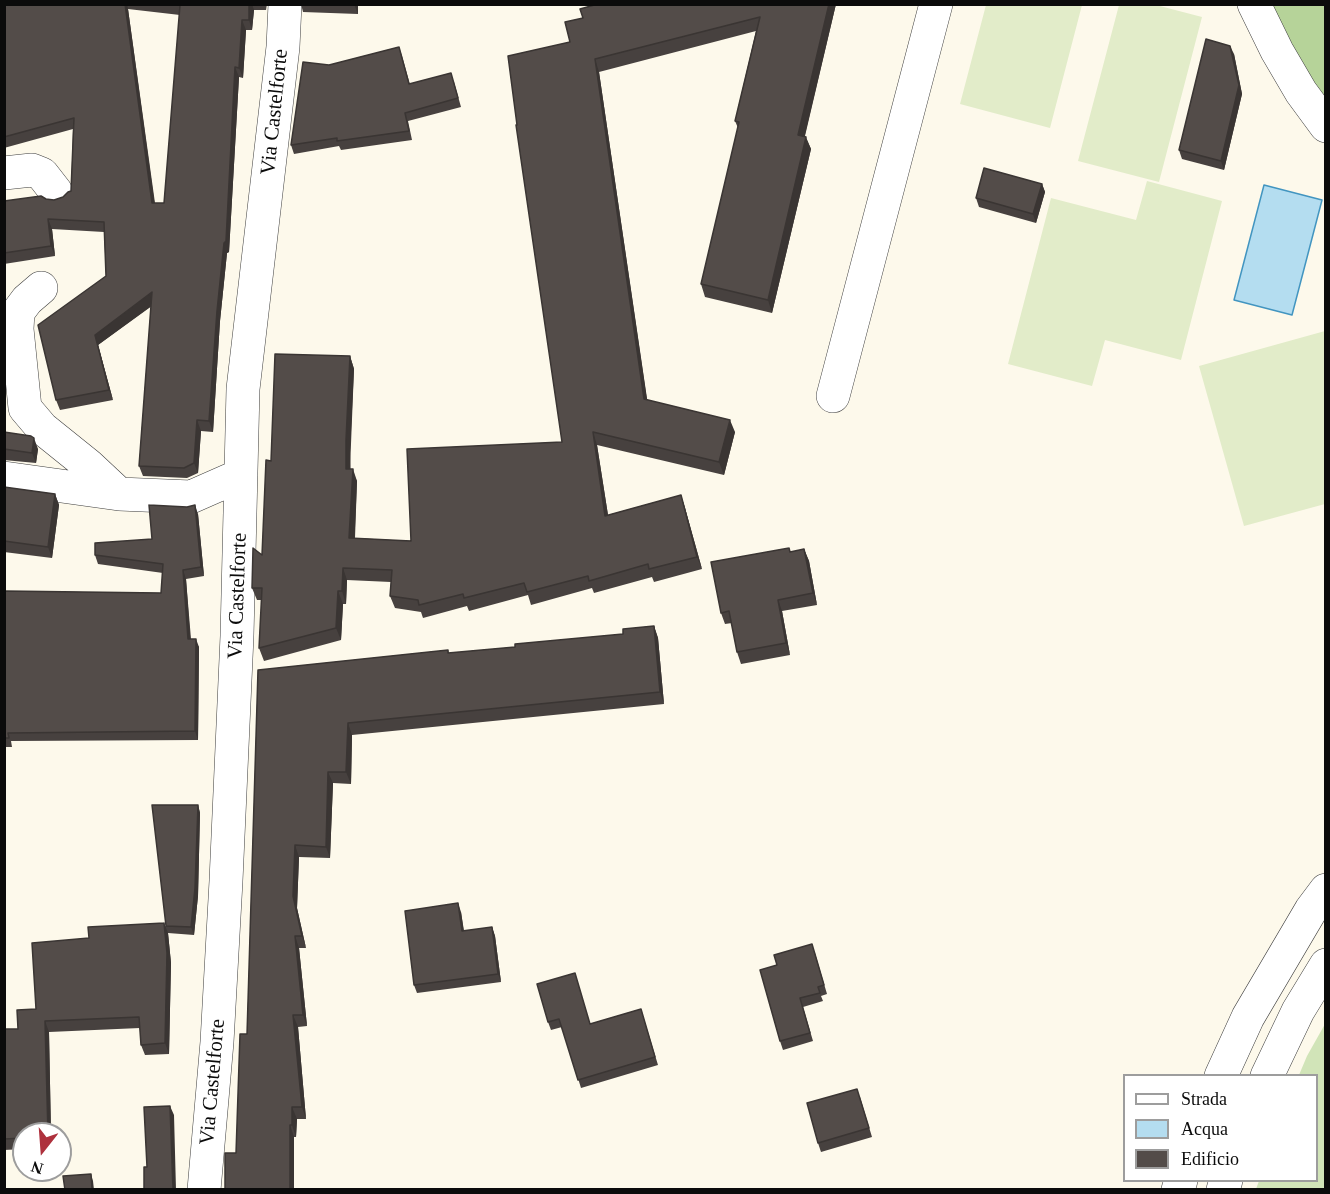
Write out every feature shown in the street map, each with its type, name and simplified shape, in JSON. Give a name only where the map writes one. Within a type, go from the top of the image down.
[{"type":"street","name":"Via Castelforte","points":[[204,1190],[217,1041],[226,881],[237,636],[243,388],[283,47],[285,4]]},
{"type":"street","points":[[833,396],[936,4]]},
{"type":"street","points":[[1254,4],[1301,92],[1326,126]]},
{"type":"street","points":[[4,174],[32,170],[42,174],[56,192]]},
{"type":"street","points":[[41,288],[27,300],[18,312],[15,408],[88,465],[119,494]]},
{"type":"street","points":[[4,478],[119,494],[192,497],[241,475]]},
{"type":"street","points":[[1222,1074],[1248,1017],[1311,910],[1326,890]]},
{"type":"street","points":[[1268,1074],[1298,1011],[1326,965]]},
{"type":"green space","points":[[986,5],[1082,5],[1050,128],[960,104]]},
{"type":"green space","points":[[1119,5],[1156,5],[1202,17],[1159,182],[1078,161]]},
{"type":"green space","points":[[1270,5],[1325,5],[1325,101],[1308,76]]},
{"type":"green space","points":[[1147,181],[1222,201],[1181,360],[1105,340],[1092,386],[1008,364],[1051,198],[1136,220]]},
{"type":"green space","points":[[1325,331],[1325,504],[1244,526],[1199,366]]},
{"type":"green space","points":[[1325,1024],[1325,1187],[1320,1190],[1256,1189],[1259,1182],[1318,1182],[1318,1074],[1299,1074]]},
{"type":"water","points":[[1264,185],[1322,200],[1292,315],[1234,300]]},
{"type":"building","points":[[4,4],[125,4],[152,203],[164,203],[180,5],[173,4],[249,4],[249,20],[242,20],[239,68],[235,67],[226,241],[217,311],[209,421],[197,420],[194,463],[184,468],[139,466],[152,292],[95,335],[109,390],[56,400],[38,325],[106,276],[104,222],[48,219],[51,246],[4,253],[4,201],[41,196],[54,200],[71,191],[74,118],[4,137]]},
{"type":"building","points":[[598,4],[829,4],[798,135],[806,137],[768,300],[701,284],[739,122],[735,121],[760,17],[595,59],[644,399],[730,420],[719,462],[593,432],[605,516],[681,495],[697,557],[649,569],[648,564],[589,581],[588,576],[527,592],[524,583],[464,598],[463,594],[419,605],[418,600],[390,596],[392,570],[343,568],[342,591],[338,591],[336,628],[259,648],[262,588],[252,588],[253,548],[262,555],[266,460],[271,461],[275,354],[350,356],[346,469],[353,469],[349,538],[411,541],[407,449],[562,442],[508,56],[570,42],[565,22],[583,18],[580,9]]},
{"type":"building","points":[[1206,39],[1230,46],[1239,85],[1221,161],[1179,150]]},
{"type":"building","points":[[399,47],[409,84],[451,73],[458,98],[405,113],[409,131],[291,145],[303,62],[329,65]]},
{"type":"building","points":[[984,168],[1042,184],[1033,214],[976,198]]},
{"type":"building","points":[[4,432],[34,438],[32,453],[4,449]]},
{"type":"building","points":[[4,487],[55,494],[48,547],[4,541]]},
{"type":"building","points":[[149,505],[187,507],[195,505],[201,567],[183,570],[188,639],[196,639],[195,731],[8,733],[9,738],[4,738],[4,591],[161,593],[163,564],[95,555],[95,543],[152,539]]},
{"type":"building","points":[[789,548],[790,552],[804,549],[813,593],[778,600],[786,643],[737,652],[729,611],[721,613],[711,562]]},
{"type":"building","points":[[654,626],[660,692],[348,723],[346,772],[328,772],[326,847],[295,845],[293,896],[302,936],[295,936],[303,1015],[293,1015],[302,1107],[292,1107],[290,1190],[225,1190],[225,1153],[236,1153],[240,1034],[247,1034],[258,670],[448,650],[448,653],[515,647],[515,644],[623,634],[623,629]]},
{"type":"building","points":[[152,805],[198,805],[191,927],[166,926]]},
{"type":"building","points":[[458,903],[462,931],[492,927],[498,974],[414,985],[405,911]]},
{"type":"building","points":[[164,923],[167,953],[165,1043],[141,1045],[139,1017],[45,1021],[48,1122],[12,1122],[12,1139],[4,1139],[4,1029],[18,1029],[17,1010],[36,1009],[32,943],[89,938],[88,927]]},
{"type":"building","points":[[812,944],[824,985],[818,987],[820,993],[800,998],[810,1033],[780,1041],[760,970],[777,965],[774,955]]},
{"type":"building","points":[[575,973],[590,1024],[641,1009],[655,1057],[578,1080],[559,1019],[548,1022],[537,984]]},
{"type":"building","points":[[857,1089],[869,1128],[818,1143],[807,1103]]},
{"type":"building","points":[[170,1106],[173,1190],[144,1190],[144,1167],[147,1167],[144,1107]]},
{"type":"building","points":[[91,1174],[92,1190],[65,1190],[64,1182],[72,1182],[72,1175]]}]
